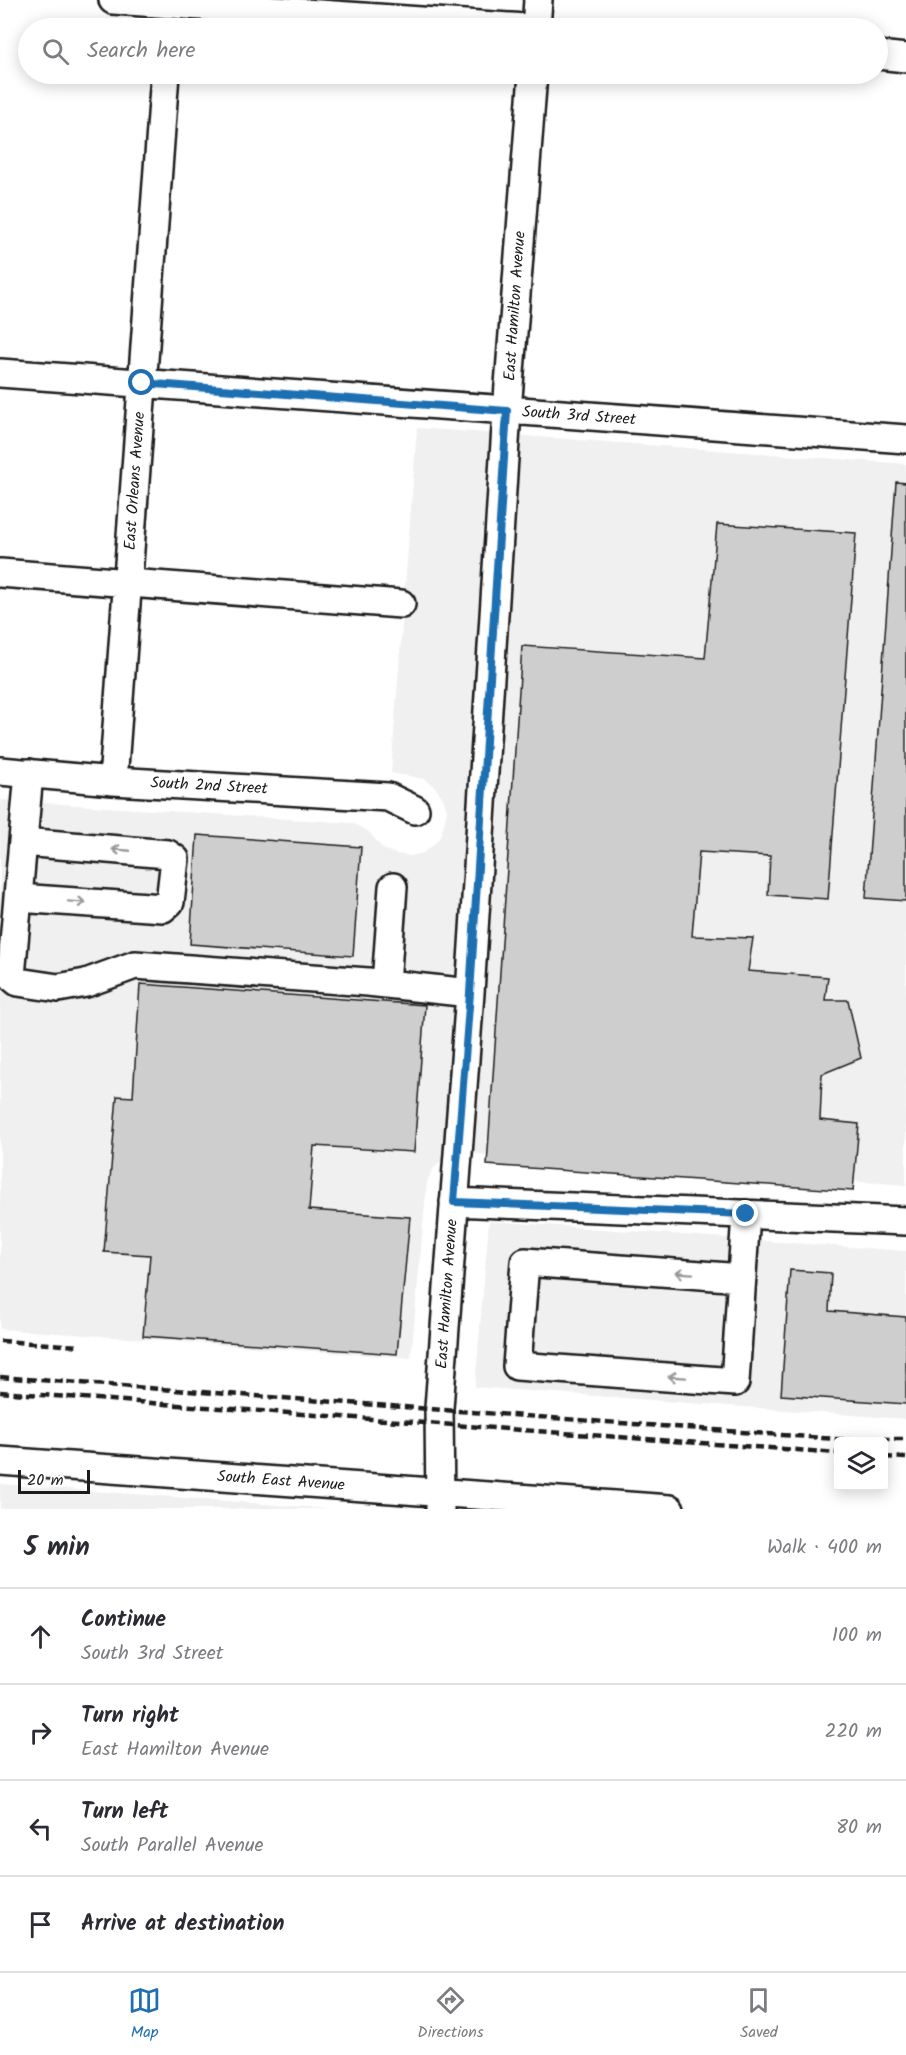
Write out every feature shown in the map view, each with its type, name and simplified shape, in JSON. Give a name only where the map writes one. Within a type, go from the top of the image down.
[{"type":"street","points":[[113,0],[170,11],[316,18]]},
{"type":"street","points":[[537,18],[538,0]]},
{"type":"street","points":[[888,56],[906,58]]},
{"type":"street","name":"East Orleans Avenue","points":[[112,781],[164,84]]},
{"type":"street","name":"East Hamilton Avenue","points":[[440,1501],[439,1408],[470,993],[507,411],[532,84]]},
{"type":"street","name":"South 3rd Street","points":[[0,373],[906,440]]},
{"type":"street","points":[[0,573],[401,604]]},
{"type":"street","name":"South 2nd Street","points":[[0,771],[112,781],[388,797],[415,810]]},
{"type":"street","points":[[29,773],[15,850],[18,898],[11,976],[18,982],[58,988],[86,983],[135,965],[386,984],[470,993]]},
{"type":"street","points":[[15,850],[168,854],[175,859],[170,902],[163,908],[18,898]]},
{"type":"street","points":[[386,984],[393,887]]},
{"type":"street","points":[[454,1202],[906,1221]]},
{"type":"street","points":[[742,1278],[525,1262],[517,1366],[735,1382],[742,1278],[746,1214]]},
{"type":"street","name":"South East Avenue","points":[[0,1461],[440,1501],[670,1509]]},
{"type":"shaded area","points":[[417,428],[906,464],[906,1185],[462,1153],[450,1155],[440,1162],[432,1170],[427,1182],[411,1358],[0,1329],[0,800],[352,823],[368,831],[383,849],[396,854],[410,856],[423,853],[432,846],[440,837],[444,824],[447,810],[443,798],[435,787],[424,779],[391,773]]},
{"type":"shaded area","points":[[489,1221],[906,1251],[906,1419],[475,1387]]},
{"type":"shaded area","points":[[0,1484],[331,1509],[0,1509]]},
{"type":"building","points":[[896,482],[906,483],[906,901],[866,898]]},
{"type":"building","points":[[717,524],[856,533],[828,899],[768,895],[770,856],[699,852],[692,936],[753,938],[748,971],[828,977],[825,1000],[848,1000],[861,1058],[822,1074],[820,1120],[859,1124],[853,1191],[487,1165],[522,646],[705,658]]},
{"type":"building","points":[[197,835],[361,847],[353,956],[190,944]]},
{"type":"building","points":[[140,984],[425,1005],[414,1152],[314,1146],[309,1210],[410,1217],[397,1354],[143,1336],[150,1255],[104,1252],[117,1096],[133,1097]]},
{"type":"building","points":[[790,1270],[831,1273],[829,1311],[906,1317],[906,1404],[781,1395]]},
{"type":"railway","points":[[0,1341],[80,1346]]},
{"type":"railway","points":[[0,1377],[834,1439]]},
{"type":"railway","points":[[0,1392],[834,1453]]},
{"type":"railway","points":[[888,1439],[906,1439]]},
{"type":"railway","points":[[888,1457],[906,1458]]},
{"type":"route","points":[[142,383],[507,411],[470,993],[454,1202],[746,1214]]}]
